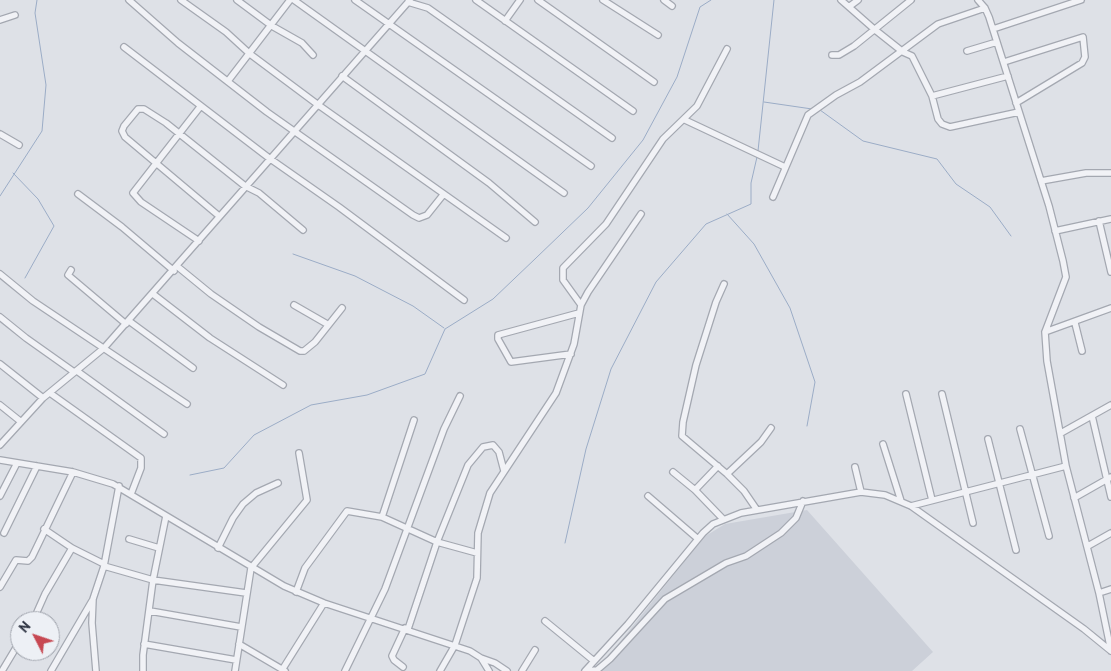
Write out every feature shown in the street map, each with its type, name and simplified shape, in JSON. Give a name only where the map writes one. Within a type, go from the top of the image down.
[{"type":"street","points":[[128,0],[178,43],[293,131],[413,216],[419,218],[427,215],[443,194]]},
{"type":"street","points":[[181,0],[226,32],[250,54],[317,104],[506,238]]},
{"type":"street","points":[[237,0],[272,26],[302,43],[313,55]]},
{"type":"street","points":[[228,81],[272,26],[290,0]]},
{"type":"street","points":[[294,0],[564,193]]},
{"type":"street","points":[[355,0],[591,166]]},
{"type":"street","points":[[476,0],[633,111]]},
{"type":"street","points":[[505,21],[520,0]]},
{"type":"street","points":[[538,0],[654,82]]},
{"type":"street","points":[[603,0],[658,35]]},
{"type":"street","points":[[664,0],[672,6]]},
{"type":"street","points":[[841,0],[903,52],[912,56],[932,96],[938,119],[942,124],[950,127],[1019,112]]},
{"type":"street","points":[[850,6],[858,0]]},
{"type":"street","points":[[832,55],[846,51],[911,0]]},
{"type":"street","points":[[979,0],[985,8],[1004,62],[1041,181],[1066,277],[1045,332],[1050,377],[1066,466],[1088,546],[1111,651]]},
{"type":"street","points":[[993,29],[1070,2],[1081,0]]},
{"type":"street","points":[[0,446],[43,398],[104,348],[128,322],[176,269],[269,158],[409,1],[428,8],[612,138]]},
{"type":"street","points":[[773,197],[808,115],[820,105],[860,82],[903,52],[938,24],[985,8]]},
{"type":"street","points":[[0,20],[15,14]]},
{"type":"street","points":[[1004,62],[1083,38],[1085,57],[1082,63],[1016,103]]},
{"type":"street","points":[[967,51],[997,42]]},
{"type":"street","points":[[124,47],[200,107],[236,131],[269,158],[339,207],[464,300]]},
{"type":"street","points":[[581,305],[563,280],[563,268],[606,224],[663,139],[697,106],[727,49]]},
{"type":"street","points":[[342,76],[489,183],[535,222]]},
{"type":"street","points":[[932,96],[1008,76]]},
{"type":"street","points":[[199,241],[134,195],[135,190],[157,165],[178,134],[200,107]]},
{"type":"street","points":[[219,216],[125,137],[122,131],[124,126],[141,108],[166,123],[245,186],[259,193],[303,230]]},
{"type":"street","points":[[684,120],[785,168]]},
{"type":"street","points":[[0,134],[19,145]]},
{"type":"street","points":[[1041,181],[1086,173],[1111,173]]},
{"type":"street","points":[[78,194],[211,294],[259,327],[300,351],[309,347],[342,308]]},
{"type":"street","points":[[440,671],[455,645],[476,578],[478,533],[490,493],[556,393],[571,354],[581,305],[594,280],[641,214]]},
{"type":"street","points":[[1055,231],[1111,219]]},
{"type":"street","points":[[1099,221],[1111,272]]},
{"type":"street","points":[[71,270],[68,275],[128,322],[193,368]]},
{"type":"street","points":[[0,274],[34,301],[187,404]]},
{"type":"street","points":[[724,284],[704,336],[682,431],[686,440],[718,466],[744,491],[757,510]]},
{"type":"street","points":[[153,294],[210,338],[283,384]]},
{"type":"street","points":[[294,305],[327,324]]},
{"type":"street","points":[[1045,332],[1075,323],[1111,308]]},
{"type":"street","points":[[571,354],[510,362],[498,339],[498,335],[579,313]]},
{"type":"street","points":[[0,317],[26,338],[164,434]]},
{"type":"street","points":[[1075,323],[1082,351]]},
{"type":"street","points":[[0,364],[43,398]]},
{"type":"street","points":[[50,393],[141,458],[141,468],[130,494]]},
{"type":"street","points":[[906,394],[932,500]]},
{"type":"street","points":[[942,394],[973,523]]},
{"type":"street","points":[[345,671],[373,618],[444,429],[460,396]]},
{"type":"street","points":[[0,405],[20,422]]},
{"type":"street","points":[[1061,433],[1111,405]]},
{"type":"street","points":[[1092,416],[1109,478],[1111,496]]},
{"type":"street","points":[[382,517],[414,420]]},
{"type":"street","points":[[727,474],[754,449],[771,428]]},
{"type":"street","points":[[1020,428],[1049,536]]},
{"type":"street","points":[[988,439],[1016,550]]},
{"type":"street","points":[[403,667],[392,656],[407,629],[462,475],[476,454],[487,444],[493,445],[499,452],[504,471]]},
{"type":"street","points":[[883,444],[901,501]]},
{"type":"street","points":[[235,671],[251,568],[307,500],[299,453]]},
{"type":"street","points":[[0,460],[72,472],[119,486],[251,568],[296,592],[324,603],[455,645],[507,671]]},
{"type":"street","points":[[0,496],[17,463]]},
{"type":"street","points":[[4,533],[37,466]]},
{"type":"street","points":[[695,490],[718,466]]},
{"type":"street","points":[[911,506],[1066,466]]},
{"type":"street","points":[[855,467],[861,492]]},
{"type":"street","points":[[0,587],[16,560],[30,559],[72,472]]},
{"type":"street","points":[[673,472],[695,490],[722,519]]},
{"type":"street","points":[[1074,498],[1109,478]]},
{"type":"street","points":[[218,548],[233,518],[243,504],[256,493],[278,483]]},
{"type":"street","points":[[52,671],[93,599],[104,565],[119,486]]},
{"type":"street","points":[[585,671],[628,624],[708,528],[722,519],[757,510],[861,492],[885,495],[911,506],[1084,629],[1111,651]]},
{"type":"street","points":[[648,496],[698,539]]},
{"type":"street","points":[[585,671],[596,670],[610,659],[665,599],[726,563],[746,556],[781,532],[796,518],[803,501]]},
{"type":"street","points":[[296,592],[305,568],[347,510],[382,517],[437,542],[477,553]]},
{"type":"street","points":[[143,671],[144,644],[153,580],[166,516]]},
{"type":"street","points":[[44,529],[72,548],[104,565],[153,580],[246,593]]},
{"type":"street","points":[[1088,546],[1111,533]]},
{"type":"street","points":[[129,540],[159,548]]},
{"type":"street","points":[[38,611],[53,579],[72,548]]},
{"type":"street","points":[[1099,593],[1111,589]]},
{"type":"street","points":[[93,599],[92,623],[96,671]]},
{"type":"street","points":[[239,644],[284,670],[324,603]]},
{"type":"street","points":[[150,611],[241,626]]},
{"type":"street","points":[[545,621],[594,661]]},
{"type":"street","points":[[144,644],[236,660]]},
{"type":"street","points":[[522,671],[535,650]]},
{"type":"street","points":[[2,671],[10,658]]},
{"type":"street","points":[[481,658],[489,671]]},
{"type":"shaded area","points":[[807,510],[933,652],[912,671],[593,671],[616,647],[704,537],[725,524]]},
{"type":"waterway","points":[[0,196],[42,131],[46,85],[35,13],[37,0]]},
{"type":"waterway","points":[[190,475],[224,468],[254,435],[311,405],[367,395],[425,374],[445,329],[493,299],[536,258],[588,208],[643,140],[677,77],[700,7],[711,0]]},
{"type":"waterway","points":[[758,151],[774,0]]},
{"type":"waterway","points":[[764,102],[812,109]]},
{"type":"waterway","points":[[820,110],[863,141],[937,159],[956,184],[990,207],[1011,236]]},
{"type":"waterway","points":[[565,543],[586,449],[611,369],[656,282],[706,224],[751,204],[751,183],[757,157]]},
{"type":"waterway","points":[[13,173],[38,199],[54,226],[25,278]]},
{"type":"waterway","points":[[727,214],[754,244],[790,308],[815,382],[807,426]]},
{"type":"waterway","points":[[293,254],[355,276],[413,306],[444,328]]}]
